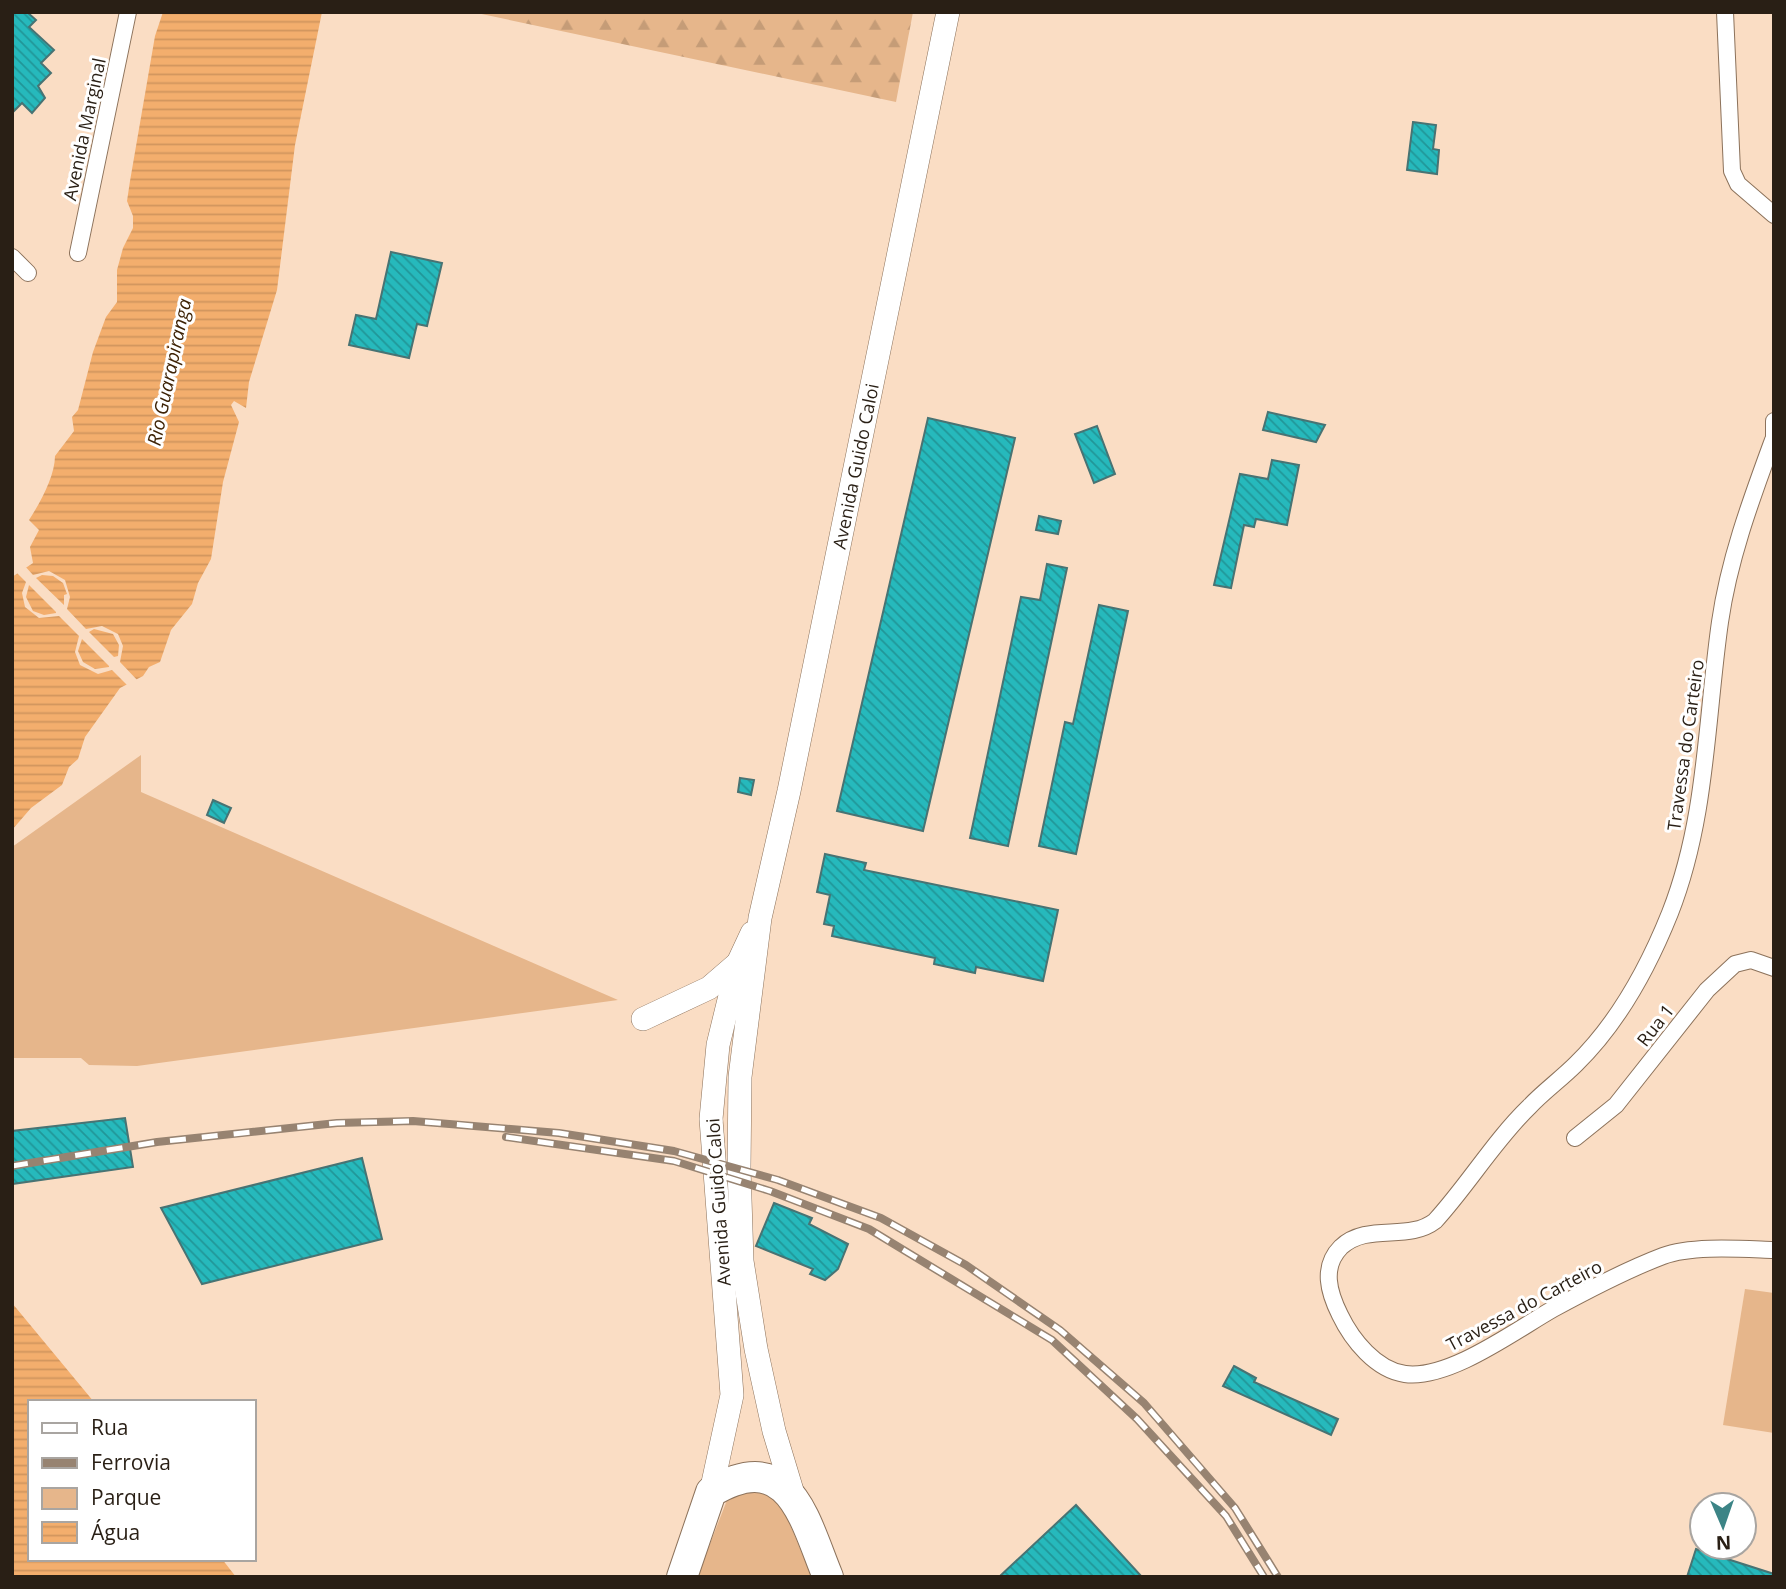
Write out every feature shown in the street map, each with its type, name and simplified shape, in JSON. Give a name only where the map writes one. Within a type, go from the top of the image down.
[{"type":"highway","points":[[682,1577],[710,1492],[730,1480],[752,1477],[774,1481],[793,1494],[828,1577]]},
{"type":"main road","name":"Avenida Guido Caloi","points":[[793,1494],[774,1431],[755,1349],[742,1261],[740,1077],[760,918],[789,791],[947,12]]},
{"type":"main road","name":"Avenida Guido Caloi","points":[[710,1492],[732,1395],[711,1119],[718,1045],[738,962],[760,918]]},
{"type":"main road","points":[[643,1019],[709,988],[738,962]]},
{"type":"main road","points":[[718,1045],[740,1077]]},
{"type":"street","name":"Avenida Marginal","points":[[78,253],[128,12]]},
{"type":"street","points":[[1727,14],[1732,171],[1738,184],[1774,215]]},
{"type":"street","points":[[12,257],[28,273]]},
{"type":"street","name":"Travessa do Carteiro","points":[[1774,421],[1773,440],[1746,513],[1729,574],[1720,622],[1700,807],[1670,912],[1644,971],[1602,1035],[1576,1064],[1527,1108],[1435,1221],[1424,1230],[1379,1232],[1344,1245],[1328,1267],[1332,1297],[1347,1329],[1365,1351],[1384,1366],[1404,1374],[1427,1373],[1451,1365],[1554,1309],[1665,1255],[1718,1250],[1774,1250]]},
{"type":"street","name":"Rua 1","points":[[1575,1138],[1616,1105],[1707,989],[1735,964],[1751,960],[1774,968]]},
{"type":"green space","points":[[472,12],[913,12],[896,102]]},
{"type":"green space","points":[[141,755],[141,792],[618,1000],[137,1066],[89,1065],[81,1058],[12,1058],[12,847]]},
{"type":"green space","points":[[1745,1289],[1774,1293],[1774,1433],[1723,1425]]},
{"type":"green space","points":[[734,1490],[776,1491],[812,1577],[697,1577],[729,1495]]},
{"type":"water","name":"Rio Guarapiranga","points":[[163,12],[322,12],[295,145],[277,290],[249,382],[246,408],[234,401],[231,405],[239,422],[223,482],[211,559],[198,583],[192,604],[171,630],[160,662],[149,667],[143,676],[120,688],[85,737],[78,759],[69,767],[62,785],[31,808],[12,830],[12,577],[33,563],[30,547],[39,530],[29,520],[50,481],[55,456],[74,431],[72,417],[78,410],[93,352],[106,317],[117,302],[117,270],[123,248],[133,228],[133,216],[127,201],[130,181],[155,36]]},
{"type":"water","points":[[12,1303],[92,1400],[28,1400],[28,1561],[224,1561],[236,1577],[12,1577]]},
{"type":"pier","points":[[24,565],[33,575],[49,571],[65,580],[70,597],[67,609],[86,629],[102,626],[118,634],[123,646],[120,662],[139,682],[129,687],[112,670],[98,674],[80,665],[75,652],[79,636],[59,616],[39,618],[25,607],[22,593],[26,582],[15,571]],"holes":[[[42,575],[53,576],[63,583],[67,594],[64,595],[64,605],[36,578]],[[29,585],[56,613],[44,615],[33,611],[26,597]],[[94,629],[113,634],[119,645],[118,656],[114,657],[89,632]],[[82,639],[109,667],[95,669],[83,662],[78,651]]]},
{"type":"building","points":[[12,12],[27,12],[36,20],[29,27],[54,50],[41,63],[51,73],[38,86],[45,98],[32,113],[22,103],[12,113]]},
{"type":"building","points":[[1413,122],[1436,125],[1433,149],[1439,150],[1437,174],[1407,170]]},
{"type":"building","points":[[391,252],[442,263],[427,326],[417,324],[409,358],[349,345],[356,315],[376,319]]},
{"type":"building","points":[[1268,412],[1325,425],[1316,442],[1263,430]]},
{"type":"building","points":[[928,418],[1015,438],[923,831],[837,811]]},
{"type":"building","points":[[1097,426],[1115,474],[1094,483],[1075,434]]},
{"type":"building","points":[[1272,460],[1299,465],[1287,525],[1256,519],[1254,527],[1244,525],[1231,588],[1214,585],[1240,474],[1268,479]]},
{"type":"building","points":[[1039,516],[1061,521],[1058,534],[1036,530]]},
{"type":"building","points":[[1047,564],[1067,568],[1008,846],[970,838],[1021,597],[1040,600]]},
{"type":"building","points":[[1099,605],[1128,611],[1076,854],[1039,846],[1065,722],[1073,724]]},
{"type":"building","points":[[740,778],[754,780],[751,795],[738,792]]},
{"type":"building","points":[[213,800],[231,808],[224,823],[207,815]]},
{"type":"building","points":[[825,854],[866,863],[864,870],[1058,910],[1043,981],[976,967],[975,973],[934,964],[935,958],[832,936],[834,926],[824,924],[830,895],[817,892]]},
{"type":"building","points":[[125,1118],[133,1167],[12,1184],[12,1131]]},
{"type":"building","points":[[362,1158],[382,1239],[202,1284],[161,1208]]},
{"type":"building","points":[[774,1203],[812,1218],[809,1224],[848,1244],[838,1269],[825,1280],[810,1274],[813,1269],[756,1246]]},
{"type":"building","points":[[1234,1366],[1256,1378],[1254,1382],[1338,1419],[1331,1435],[1223,1386]]},
{"type":"building","points":[[1076,1505],[1142,1577],[999,1577]]},
{"type":"building","points":[[1692,1561],[1733,1561],[1774,1574],[1773,1577],[1687,1577]]},
{"type":"railway","points":[[12,1166],[157,1142],[337,1123],[413,1121],[559,1133],[674,1151],[778,1180],[881,1218],[966,1265],[1060,1330],[1144,1403],[1235,1508],[1278,1577]]},
{"type":"railway","points":[[506,1137],[674,1161],[770,1191],[869,1229],[1052,1340],[1137,1419],[1226,1516],[1264,1577]]}]
